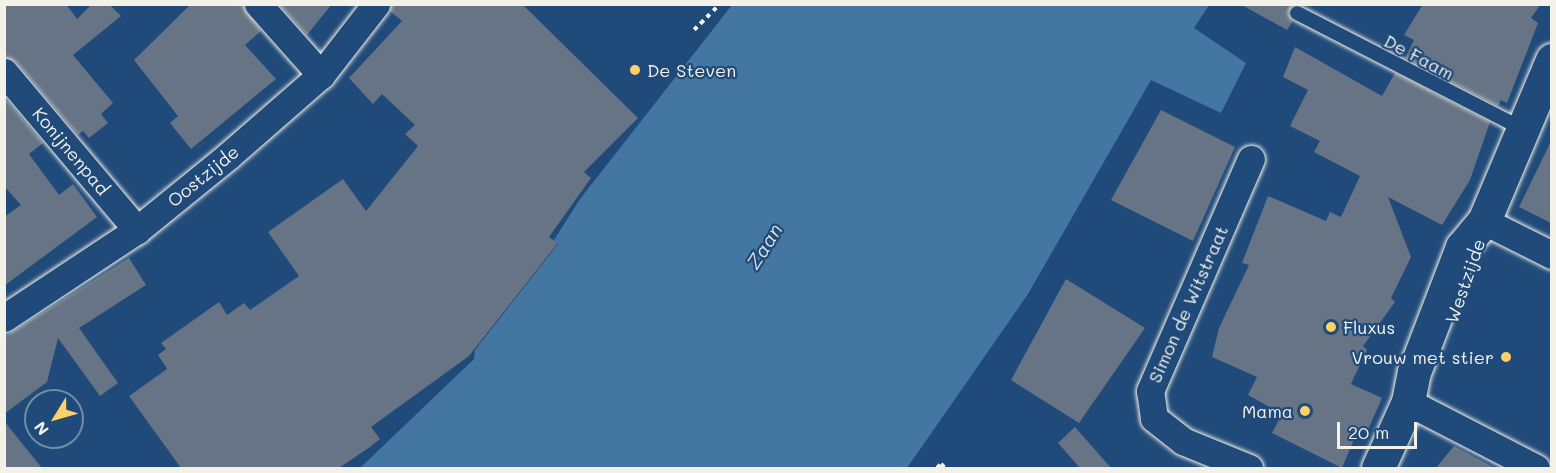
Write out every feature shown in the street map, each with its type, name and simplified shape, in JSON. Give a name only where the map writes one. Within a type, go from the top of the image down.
[{"type":"street","points":[[258,4],[321,75]]},
{"type":"street","name":"Oostzijde","points":[[5,316],[137,230],[321,75],[376,4]]},
{"type":"street","name":"Westzijde","points":[[1378,468],[1408,402],[1414,372],[1462,247],[1484,221],[1525,130],[1551,60]]},
{"type":"street","name":"Konijnenpad","points":[[4,72],[137,230]]},
{"type":"street","name":"Simon de Witstraat","points":[[1249,468],[1183,441],[1154,418],[1150,391],[1251,159]]},
{"type":"street","points":[[1484,221],[1551,255]]},
{"type":"street","points":[[1408,402],[1536,468]]},
{"type":"lane","name":"De Faam","points":[[1297,13],[1525,130]]},
{"type":"path","points":[[694,30],[720,4]]},
{"type":"path","points":[[937,468],[941,464],[945,468]]},
{"type":"water","name":"Zaan","points":[[732,5],[1209,5],[1194,28],[1246,63],[1221,113],[1151,80],[1028,294],[907,468],[360,468],[474,359],[475,350],[558,244],[554,240],[580,199]]},
{"type":"building","points":[[5,4],[66,4],[77,19],[92,4],[109,4],[121,16],[73,55],[113,103],[101,114],[108,123],[89,138],[83,131],[78,135],[16,62],[4,57]]},
{"type":"building","points":[[191,4],[243,4],[261,31],[245,45],[276,79],[191,149],[170,123],[178,116],[134,60]]},
{"type":"building","points":[[279,4],[332,4],[307,35]]},
{"type":"building","points":[[391,4],[522,4],[638,118],[584,172],[591,178],[549,237],[558,243],[469,356],[371,427],[380,439],[370,447],[339,468],[181,468],[129,396],[167,369],[158,355],[166,349],[161,343],[219,302],[227,315],[244,303],[250,310],[299,276],[268,232],[343,179],[366,211],[418,146],[405,134],[415,125],[382,94],[373,104],[349,78],[402,21],[390,11]]},
{"type":"building","points":[[1240,4],[1295,4],[1288,13],[1293,21],[1287,30]]},
{"type":"building","points":[[1423,4],[1541,4],[1531,18],[1538,23],[1507,103],[1501,100],[1498,106],[1405,58],[1414,40],[1404,35]]},
{"type":"building","points":[[1295,47],[1382,96],[1395,73],[1490,122],[1470,180],[1442,225],[1388,197],[1411,257],[1391,298],[1395,302],[1363,346],[1367,350],[1351,384],[1382,398],[1367,432],[1358,430],[1342,468],[1272,433],[1282,414],[1248,395],[1257,377],[1212,357],[1219,328],[1249,265],[1242,263],[1268,196],[1326,221],[1330,212],[1341,217],[1360,176],[1314,152],[1320,141],[1290,126],[1308,90],[1283,77]]},
{"type":"building","points":[[4,97],[43,143],[29,154],[59,195],[73,184],[97,217],[4,286],[4,217],[21,205],[4,186]]},
{"type":"building","points":[[1161,110],[1235,147],[1193,241],[1111,200]]},
{"type":"building","points":[[1551,141],[1551,223],[1519,207]]},
{"type":"building","points":[[129,258],[146,285],[79,328],[118,383],[100,396],[58,338],[47,382],[38,389],[24,389],[24,399],[4,414],[4,337]]},
{"type":"building","points":[[1066,279],[1145,328],[1079,423],[1011,380]]},
{"type":"building","points":[[4,421],[24,446],[24,449],[27,449],[42,468],[4,468]]},
{"type":"building","points":[[1075,427],[1111,468],[1080,468],[1058,443]]},
{"type":"building","points":[[1454,446],[1495,468],[1436,468]]},
{"type":"place","name":"De Steven","points":[[635,70]]},
{"type":"place","name":"Fluxus","points":[[1331,327]]},
{"type":"place","name":"Vrouw met stier","points":[[1506,357]]},
{"type":"place","name":"Mama","points":[[1305,411]]}]
